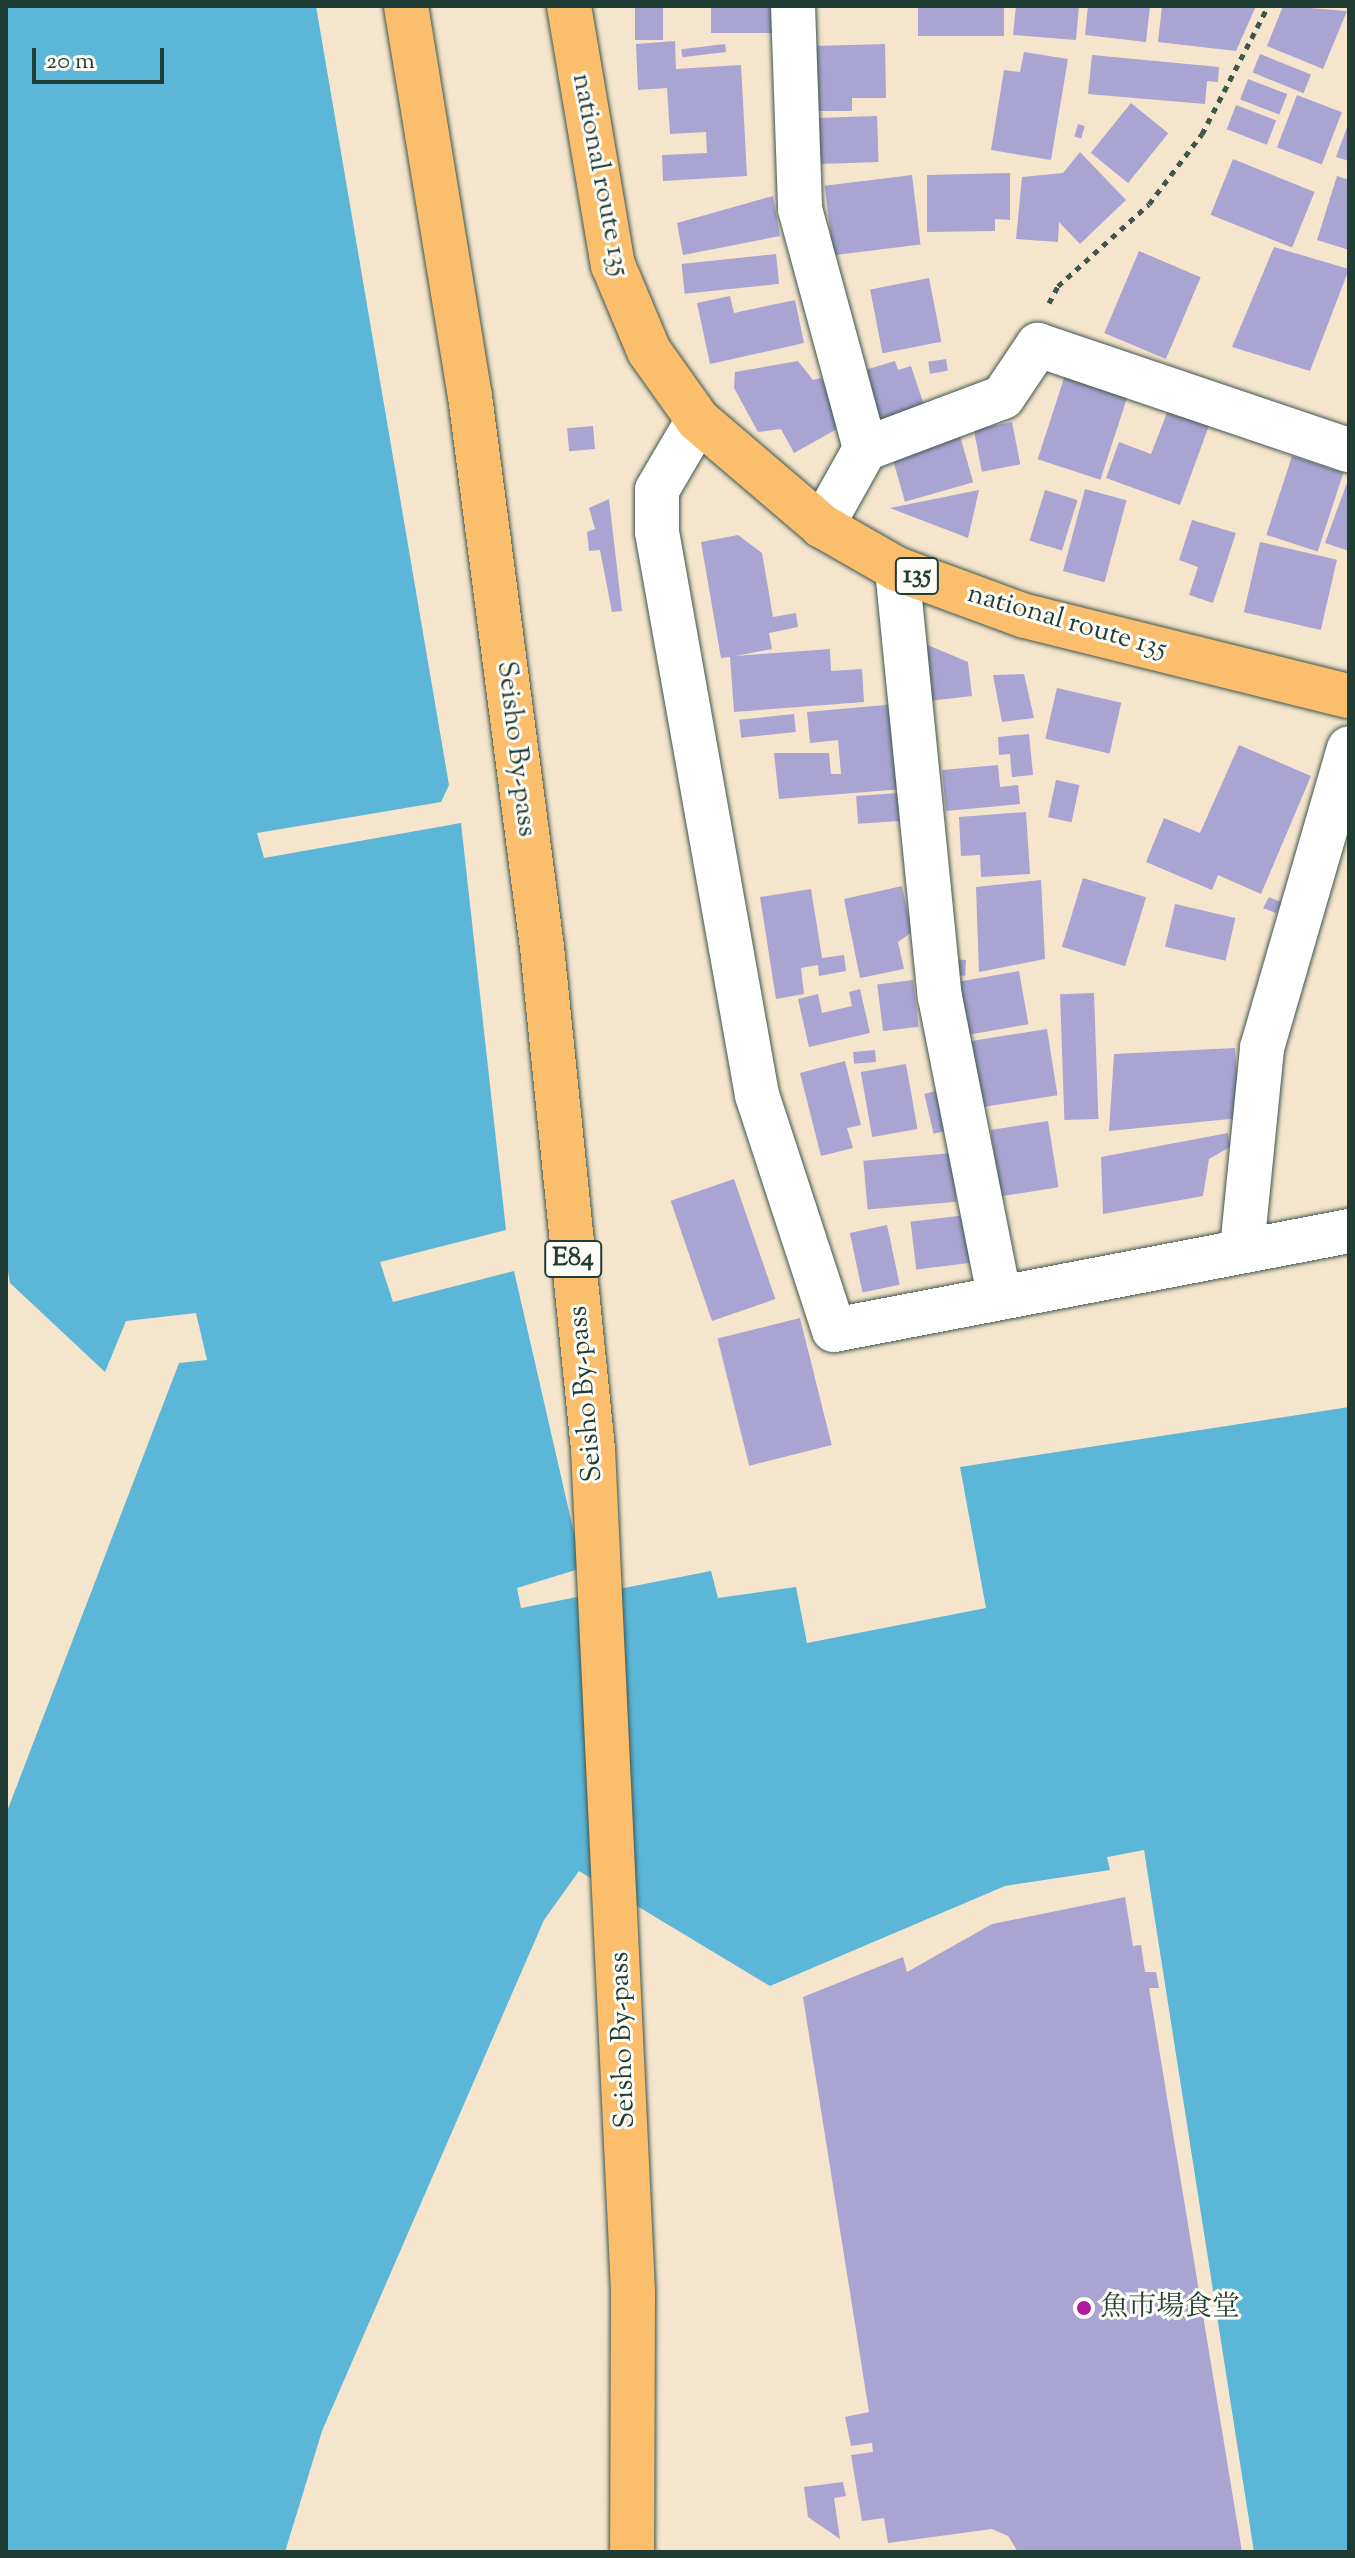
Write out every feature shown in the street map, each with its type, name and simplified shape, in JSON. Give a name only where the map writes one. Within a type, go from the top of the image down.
[{"type":"highway","name":"Seisho By-pass","points":[[406,6],[470,396],[540,931],[593,1449],[646,2542]]},
{"type":"highway","name":"Seisho By-pass","points":[[433,6],[501,417],[613,1430],[638,1771],[646,2542]]},
{"type":"highway","name":"national route 135","points":[[569,6],[613,265],[649,351],[698,420],[822,526],[897,569],[1025,616],[1349,696]]},
{"type":"street","points":[[793,6],[800,209],[865,449]]},
{"type":"street","points":[[822,526],[865,449],[1003,397],[1038,345],[1349,450]]},
{"type":"street","points":[[698,420],[657,490],[657,532],[757,1095],[834,1330],[1242,1249],[1349,1231]]},
{"type":"street","points":[[897,569],[940,997],[999,1296]]},
{"type":"street","points":[[1242,1249],[1262,1048],[1349,748]]},
{"type":"path","points":[[1038,345],[1037,330],[1058,286],[1149,204],[1193,146],[1268,6]]},
{"type":"water","points":[[6,6],[316,6],[449,785],[441,802],[257,833],[264,858],[461,823],[506,1230],[380,1262],[393,1302],[514,1271],[582,1568],[517,1588],[521,1608],[711,1571],[718,1598],[796,1587],[807,1643],[986,1608],[960,1467],[1349,1407],[1349,2552],[1254,2552],[1144,1850],[1107,1857],[1110,1870],[1005,1886],[770,1986],[579,1871],[544,1920],[322,2431],[285,2552],[6,2552],[6,1814],[179,1363],[207,1360],[196,1313],[126,1321],[105,1372],[10,1283],[6,1260]]},
{"type":"building","points":[[635,6],[663,6],[663,40],[635,40]]},
{"type":"building","points":[[711,6],[772,6],[772,33],[711,33]]},
{"type":"building","points":[[918,6],[1004,6],[1004,36],[918,36]]},
{"type":"building","points":[[1016,6],[1079,6],[1076,40],[1013,35]]},
{"type":"building","points":[[1088,6],[1150,6],[1146,42],[1085,35]]},
{"type":"building","points":[[1162,6],[1256,6],[1236,51],[1158,42]]},
{"type":"building","points":[[1283,6],[1347,11],[1323,69],[1267,46]]},
{"type":"building","points":[[675,41],[676,69],[741,65],[747,176],[663,181],[662,155],[707,153],[706,132],[670,134],[667,88],[638,90],[636,44]]},
{"type":"building","points":[[725,44],[726,52],[682,57],[681,49]]},
{"type":"building","points":[[885,44],[886,98],[852,98],[852,111],[814,111],[813,46]]},
{"type":"building","points":[[1024,52],[1068,59],[1051,160],[991,150],[1004,70],[1020,72]]},
{"type":"building","points":[[1260,54],[1311,75],[1304,93],[1253,73]]},
{"type":"building","points":[[1092,55],[1219,67],[1218,82],[1207,81],[1205,104],[1088,94]]},
{"type":"building","points":[[1248,79],[1287,94],[1279,115],[1240,100]]},
{"type":"building","points":[[1297,95],[1342,112],[1322,164],[1277,147]]},
{"type":"building","points":[[1131,103],[1168,133],[1128,183],[1091,153]]},
{"type":"building","points":[[1236,105],[1276,120],[1267,145],[1227,129]]},
{"type":"building","points":[[877,116],[879,162],[812,164],[810,118]]},
{"type":"building","points":[[1349,122],[1349,161],[1336,157]]},
{"type":"building","points":[[1078,124],[1085,126],[1081,138],[1074,136]]},
{"type":"building","points":[[1080,152],[1126,200],[1080,244],[1059,222],[1058,242],[1016,239],[1022,177],[1063,173]]},
{"type":"building","points":[[1233,159],[1315,192],[1292,248],[1211,215]]},
{"type":"building","points":[[1010,173],[1010,220],[995,219],[995,231],[927,232],[927,175]]},
{"type":"building","points":[[912,175],[921,244],[833,255],[825,186]]},
{"type":"building","points":[[1337,176],[1349,180],[1349,250],[1317,240]]},
{"type":"building","points":[[773,196],[780,236],[683,255],[677,223]]},
{"type":"building","points":[[1274,247],[1349,269],[1310,371],[1232,347]]},
{"type":"building","points":[[1139,251],[1201,277],[1166,359],[1104,333]]},
{"type":"building","points":[[776,254],[779,284],[685,294],[682,264]]},
{"type":"building","points":[[929,278],[941,342],[883,353],[870,289]]},
{"type":"building","points":[[730,296],[734,313],[795,300],[804,343],[710,364],[697,303]]},
{"type":"building","points":[[946,359],[948,371],[930,374],[928,362]]},
{"type":"building","points":[[798,361],[813,380],[821,378],[846,424],[794,453],[781,429],[758,432],[734,388],[735,372]]},
{"type":"building","points":[[895,361],[898,370],[911,366],[926,411],[881,425],[865,370]]},
{"type":"building","points":[[1067,369],[1130,389],[1100,480],[1038,459]]},
{"type":"building","points":[[1170,405],[1211,420],[1180,505],[1106,478],[1119,442],[1151,454]]},
{"type":"building","points":[[1012,422],[1020,464],[982,472],[974,429]]},
{"type":"building","points":[[593,426],[595,449],[569,451],[567,428]]},
{"type":"building","points":[[960,436],[973,482],[905,502],[892,456]]},
{"type":"building","points":[[1292,456],[1343,473],[1318,552],[1266,535]]},
{"type":"building","points":[[1349,477],[1349,551],[1325,543]]},
{"type":"building","points":[[1085,489],[1127,500],[1105,582],[1063,571]]},
{"type":"building","points":[[979,490],[968,538],[890,508]]},
{"type":"building","points":[[1045,490],[1078,500],[1062,551],[1030,541]]},
{"type":"building","points":[[609,499],[622,611],[612,612],[600,550],[589,551],[587,532],[595,529],[589,508]]},
{"type":"building","points":[[1192,520],[1236,533],[1213,603],[1189,595],[1198,567],[1179,560]]},
{"type":"building","points":[[738,535],[762,553],[773,617],[796,613],[798,627],[769,633],[772,649],[735,656],[830,649],[831,671],[862,669],[864,702],[734,712],[730,657],[721,658],[701,542]]},
{"type":"building","points":[[1260,542],[1337,560],[1321,630],[1244,612]]},
{"type":"building","points":[[923,643],[968,662],[972,696],[929,701]]},
{"type":"building","points":[[1024,674],[1034,718],[1002,722],[993,675]]},
{"type":"building","points":[[1057,688],[1121,703],[1110,754],[1045,739]]},
{"type":"building","points":[[896,704],[903,789],[779,799],[774,753],[829,753],[831,774],[841,774],[838,740],[810,743],[807,712]]},
{"type":"building","points":[[794,714],[796,732],[741,738],[739,720]]},
{"type":"building","points":[[1029,734],[1033,775],[1012,777],[1010,754],[999,755],[998,737]]},
{"type":"building","points":[[1239,745],[1311,776],[1261,894],[1218,875],[1212,890],[1146,862],[1164,818],[1200,833]]},
{"type":"building","points":[[998,765],[1000,787],[1018,785],[1020,804],[946,811],[942,770]]},
{"type":"building","points":[[1056,780],[1079,785],[1072,822],[1048,817]]},
{"type":"building","points":[[898,793],[900,821],[858,824],[856,796]]},
{"type":"building","points":[[1026,812],[1030,874],[981,877],[980,855],[961,856],[959,817]]},
{"type":"building","points":[[1083,878],[1146,897],[1125,966],[1062,947]]},
{"type":"building","points":[[1041,880],[1045,959],[979,972],[976,887]]},
{"type":"building","points":[[902,886],[912,932],[898,942],[904,969],[860,978],[844,899]]},
{"type":"building","points":[[811,889],[822,958],[844,955],[846,971],[819,976],[818,965],[801,968],[804,994],[776,999],[760,897]]},
{"type":"building","points":[[1269,897],[1281,902],[1276,913],[1263,908]]},
{"type":"building","points":[[1175,904],[1235,918],[1226,961],[1165,947]]},
{"type":"building","points":[[949,959],[966,960],[965,976],[948,975]]},
{"type":"building","points":[[1019,971],[1028,1024],[960,1036],[951,983]]},
{"type":"building","points":[[913,980],[919,1027],[883,1031],[877,984]]},
{"type":"building","points":[[860,989],[870,1033],[809,1047],[798,999],[818,994],[822,1013],[852,1006],[849,992]]},
{"type":"building","points":[[1094,993],[1098,1119],[1064,1120],[1060,994]]},
{"type":"building","points":[[1047,1029],[1057,1095],[980,1107],[970,1041]]},
{"type":"building","points":[[1235,1048],[1240,1118],[1109,1131],[1114,1054]]},
{"type":"building","points":[[875,1050],[876,1062],[854,1064],[853,1052]]},
{"type":"building","points":[[845,1061],[861,1125],[847,1128],[853,1148],[821,1156],[800,1073]]},
{"type":"building","points":[[906,1064],[917,1129],[872,1137],[861,1072]]},
{"type":"building","points":[[936,1091],[945,1131],[934,1134],[924,1094]]},
{"type":"building","points":[[1048,1121],[1058,1187],[1001,1196],[991,1130]]},
{"type":"building","points":[[1228,1133],[1230,1147],[1209,1159],[1203,1196],[1103,1214],[1101,1157]]},
{"type":"building","points":[[952,1153],[956,1202],[868,1210],[863,1161]]},
{"type":"building","points":[[734,1179],[775,1299],[712,1321],[671,1201]]},
{"type":"building","points":[[974,1214],[980,1262],[916,1269],[910,1222]]},
{"type":"building","points":[[887,1225],[900,1285],[863,1293],[850,1233]]},
{"type":"building","points":[[800,1318],[832,1445],[749,1466],[718,1339]]},
{"type":"building","points":[[1125,1897],[1133,1946],[1141,1945],[1145,1972],[1156,1972],[1159,1988],[1149,1988],[1242,2552],[1018,2552],[1008,2536],[992,2529],[888,2543],[884,2518],[862,2521],[851,2455],[873,2452],[872,2443],[851,2446],[845,2417],[869,2412],[803,1997],[903,1957],[907,1972],[992,1924]]},
{"type":"building","points":[[843,2482],[846,2496],[834,2498],[840,2539],[808,2517],[804,2487]]},
{"type":"place","name":"魚市場食堂","points":[[1084,2308]]}]
